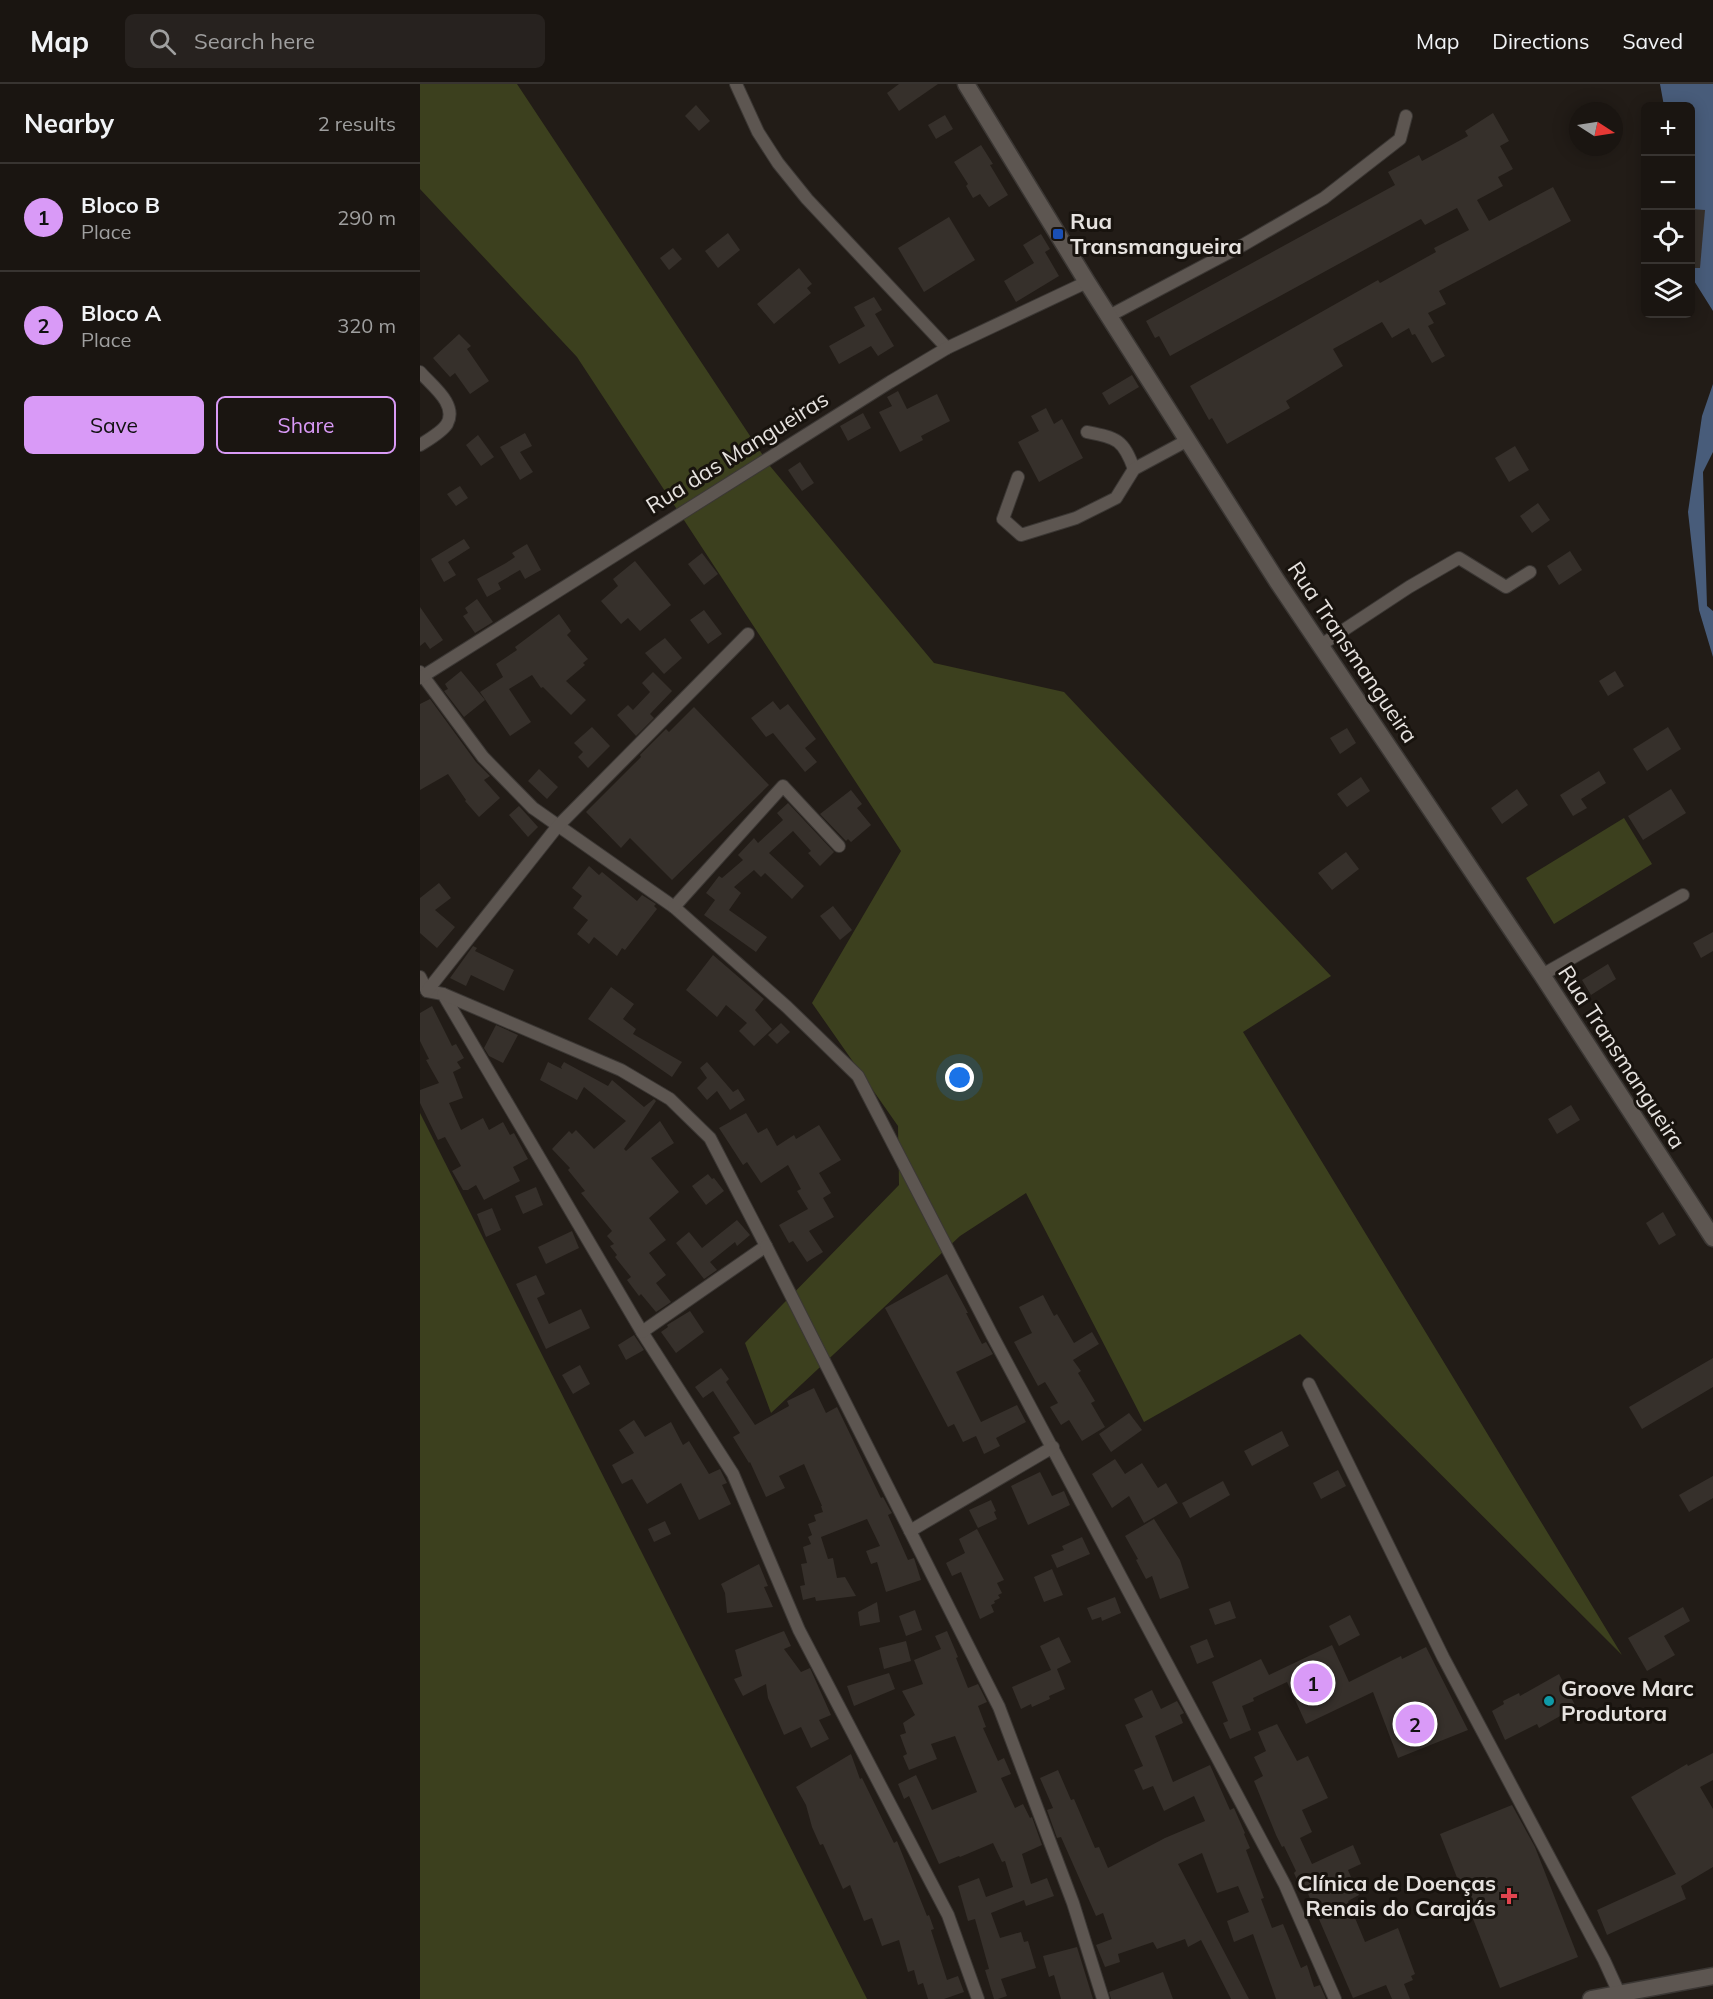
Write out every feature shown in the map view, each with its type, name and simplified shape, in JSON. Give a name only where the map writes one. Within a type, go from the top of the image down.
[{"type":"street","points":[[736,84],[758,132],[778,163],[807,199],[947,348]]},
{"type":"street","name":"Rua Transmangueira","points":[[966,84],[1109,316],[1277,581],[1542,975],[1713,1238]]},
{"type":"street","points":[[1109,316],[1243,245],[1324,198],[1376,160],[1400,139],[1406,116]]},
{"type":"street","name":"Rua das Mangueiras","points":[[421,675],[947,348],[1088,282]]},
{"type":"street","points":[[420,372],[445,399],[450,411],[446,426],[420,445]]},
{"type":"street","points":[[1088,432],[1114,437],[1128,453],[1134,469]]},
{"type":"street","points":[[1018,477],[1003,519],[1021,536],[1076,518],[1116,498],[1134,469],[1188,440]]},
{"type":"street","points":[[1321,645],[1409,587],[1459,558],[1506,587],[1530,572]]},
{"type":"street","points":[[427,991],[556,827],[748,633]]},
{"type":"street","points":[[421,675],[483,757],[533,808],[556,827],[674,908],[787,1007],[858,1076],[1285,1885],[1335,1999]]},
{"type":"street","points":[[674,908],[783,786],[839,846]]},
{"type":"street","points":[[1542,975],[1683,895]]},
{"type":"street","points":[[420,977],[427,991]]},
{"type":"street","points":[[427,991],[443,994],[621,1070],[670,1099],[710,1138],[999,1707],[1072,1903],[1103,1999]]},
{"type":"street","points":[[443,994],[642,1332],[733,1473],[799,1630],[948,1915],[978,1999]]},
{"type":"street","points":[[642,1332],[766,1246]]},
{"type":"street","points":[[1309,1384],[1443,1657],[1604,1960],[1619,1993]]},
{"type":"street","points":[[910,1531],[1053,1448]]},
{"type":"street","points":[[1591,1999],[1713,1976]]},
{"type":"green space","points":[[420,84],[517,84],[770,466],[934,663],[1064,692],[1331,976],[1243,1032],[1622,1655],[1300,1334],[1144,1422],[1026,1193],[960,1236],[771,1413],[745,1343],[899,1185],[898,1126],[812,1003],[901,851],[577,357],[420,189]]},
{"type":"green space","points":[[1624,818],[1652,864],[1554,924],[1526,878]]},
{"type":"green space","points":[[420,1113],[867,1999],[420,1999]]},
{"type":"water","points":[[1660,84],[1713,84],[1713,311],[1695,282],[1695,102],[1663,102]]},
{"type":"water","points":[[1713,384],[1713,452],[1703,472],[1707,606],[1713,611],[1713,657],[1699,610],[1688,512],[1702,416]]},
{"type":"building","points":[[899,84],[938,84],[899,111],[887,93]]},
{"type":"building","points":[[696,105],[710,121],[699,131],[685,116]]},
{"type":"building","points":[[1493,113],[1509,141],[1500,146],[1513,169],[1498,177],[1503,186],[1477,200],[1489,221],[1553,187],[1571,221],[1439,291],[1446,304],[1428,313],[1434,323],[1428,326],[1445,356],[1432,363],[1409,328],[1392,338],[1382,322],[1333,349],[1343,366],[1286,401],[1290,408],[1227,444],[1212,418],[1209,420],[1190,386],[1378,280],[1380,283],[1436,252],[1434,248],[1469,230],[1457,208],[1425,225],[1421,219],[1170,356],[1159,336],[1155,338],[1146,321],[1395,185],[1388,172],[1419,155],[1422,161],[1468,136],[1465,131]]},
{"type":"building","points":[[945,115],[953,129],[936,139],[928,125]]},
{"type":"building","points":[[981,145],[1008,195],[989,207],[980,194],[973,198],[966,186],[968,184],[954,162]]},
{"type":"building","points":[[1695,209],[1705,210],[1700,268],[1695,268]]},
{"type":"building","points":[[949,217],[975,260],[924,292],[898,248]]},
{"type":"building","points":[[728,233],[740,250],[718,268],[705,251]]},
{"type":"building","points":[[1041,234],[1050,249],[1045,252],[1059,276],[1016,302],[1004,281],[1034,263],[1023,245]]},
{"type":"building","points":[[673,248],[682,259],[669,270],[660,258]]},
{"type":"building","points":[[799,268],[812,284],[807,288],[811,293],[774,324],[757,304]]},
{"type":"building","points":[[874,297],[882,310],[875,314],[894,346],[878,356],[871,346],[839,364],[829,346],[865,326],[854,307]]},
{"type":"building","points":[[459,334],[471,346],[467,349],[489,381],[470,394],[455,373],[450,377],[433,358]]},
{"type":"building","points":[[1132,375],[1139,387],[1109,405],[1102,393]]},
{"type":"building","points":[[898,391],[907,409],[937,394],[950,421],[921,436],[923,440],[900,452],[879,412],[892,406],[887,397]]},
{"type":"building","points":[[1046,408],[1054,424],[1062,419],[1083,458],[1039,482],[1018,442],[1039,431],[1031,416]]},
{"type":"building","points":[[863,413],[871,428],[848,441],[840,426]]},
{"type":"building","points":[[525,433],[532,446],[520,452],[533,472],[520,480],[500,447]]},
{"type":"building","points":[[478,435],[494,457],[481,466],[466,445]]},
{"type":"building","points":[[1515,446],[1529,470],[1509,482],[1495,458]]},
{"type":"building","points":[[800,462],[814,483],[802,491],[788,470]]},
{"type":"building","points":[[460,486],[468,498],[456,506],[447,494]]},
{"type":"building","points":[[1538,503],[1550,520],[1532,533],[1520,516]]},
{"type":"building","points":[[464,539],[470,548],[448,562],[456,575],[444,582],[431,559]]},
{"type":"building","points":[[527,544],[541,570],[525,579],[520,570],[498,583],[501,589],[487,597],[477,579],[515,557],[512,553]]},
{"type":"building","points":[[1570,551],[1582,570],[1559,585],[1547,566]]},
{"type":"building","points":[[702,553],[718,574],[704,585],[688,564]]},
{"type":"building","points":[[635,561],[671,605],[640,631],[628,618],[621,624],[601,601],[618,586],[613,579]]},
{"type":"building","points":[[477,599],[493,622],[475,633],[463,616],[468,613],[465,608]]},
{"type":"building","points":[[420,607],[443,640],[430,649],[425,642],[420,646]]},
{"type":"building","points":[[704,610],[722,634],[708,644],[690,620]]},
{"type":"building","points":[[559,614],[571,631],[567,635],[588,659],[583,663],[585,665],[566,681],[586,700],[571,715],[543,687],[541,688],[532,675],[509,689],[531,722],[510,736],[480,692],[503,677],[496,664],[517,650],[515,647]]},
{"type":"building","points":[[665,638],[682,658],[664,674],[645,653]]},
{"type":"building","points":[[461,671],[485,700],[464,717],[444,691],[448,689],[445,684]]},
{"type":"building","points":[[1615,671],[1624,686],[1608,696],[1599,681]]},
{"type":"building","points":[[653,672],[672,691],[650,714],[654,718],[636,736],[617,715],[628,705],[633,710],[650,692],[642,683]]},
{"type":"building","points":[[430,699],[476,762],[490,776],[484,780],[500,798],[479,817],[465,801],[448,774],[420,790],[420,704]]},
{"type":"building","points":[[773,701],[780,710],[788,704],[816,739],[805,748],[817,762],[805,772],[773,733],[766,737],[751,718]]},
{"type":"building","points":[[694,707],[769,785],[672,880],[630,838],[621,848],[586,812],[666,729],[669,732]]},
{"type":"building","points":[[592,727],[610,746],[588,768],[578,757],[583,752],[574,743]]},
{"type":"building","points":[[1668,727],[1681,749],[1647,771],[1633,749]]},
{"type":"building","points":[[1347,728],[1356,743],[1340,754],[1330,738]]},
{"type":"building","points":[[539,769],[558,787],[547,799],[528,781]]},
{"type":"building","points":[[1599,771],[1606,783],[1581,799],[1587,808],[1573,816],[1560,795]]},
{"type":"building","points":[[1361,777],[1370,791],[1347,807],[1337,794]]},
{"type":"building","points":[[1517,789],[1528,805],[1502,824],[1491,808]]},
{"type":"building","points":[[1671,789],[1686,813],[1643,840],[1628,816]]},
{"type":"building","points":[[851,790],[862,804],[857,808],[871,825],[851,842],[848,839],[846,841],[820,814]]},
{"type":"building","points":[[788,803],[834,852],[820,866],[808,853],[811,851],[793,831],[769,853],[804,886],[792,899],[765,873],[761,877],[754,870],[734,887],[741,893],[729,910],[767,937],[756,952],[704,915],[715,900],[706,893],[719,876],[722,878],[743,860],[738,855],[754,838],[758,843],[783,820],[777,813]]},
{"type":"building","points":[[519,806],[538,827],[528,837],[509,815]]},
{"type":"building","points":[[1346,852],[1359,869],[1332,890],[1318,873]]},
{"type":"building","points":[[589,866],[599,875],[602,872],[637,901],[642,895],[656,904],[654,906],[657,909],[625,950],[622,948],[617,956],[594,937],[589,944],[577,934],[588,920],[573,908],[582,896],[572,888]]},
{"type":"building","points":[[439,883],[451,898],[435,910],[455,927],[437,948],[420,933],[420,898]]},
{"type":"building","points":[[833,906],[852,930],[840,940],[820,916]]},
{"type":"building","points":[[1713,932],[1713,951],[1701,958],[1693,943]]},
{"type":"building","points":[[473,946],[477,948],[475,951],[514,970],[504,991],[471,975],[466,986],[450,978]]},
{"type":"building","points":[[713,955],[764,999],[755,1010],[772,1029],[754,1046],[739,1031],[747,1023],[726,1005],[717,1017],[686,990]]},
{"type":"building","points":[[1608,964],[1616,979],[1591,995],[1582,980]]},
{"type":"building","points":[[611,987],[634,1004],[623,1019],[636,1029],[633,1034],[682,1062],[672,1077],[588,1019]]},
{"type":"building","points":[[432,1006],[452,1046],[456,1044],[464,1058],[457,1062],[461,1068],[453,1072],[463,1098],[449,1103],[461,1130],[483,1118],[489,1130],[503,1122],[510,1135],[514,1133],[528,1159],[513,1167],[520,1181],[484,1200],[476,1185],[463,1190],[452,1171],[461,1166],[445,1137],[438,1140],[420,1103],[420,1090],[439,1083],[426,1060],[429,1059],[420,1041],[420,1013]]},
{"type":"building","points":[[781,1023],[790,1032],[777,1044],[768,1035]]},
{"type":"building","points":[[496,1025],[518,1035],[503,1063],[489,1056],[484,1048]]},
{"type":"building","points":[[548,1062],[562,1069],[564,1062],[608,1086],[612,1080],[644,1107],[654,1099],[656,1101],[624,1149],[626,1151],[660,1121],[674,1143],[651,1158],[679,1192],[649,1218],[666,1240],[649,1253],[666,1275],[656,1283],[671,1302],[656,1312],[641,1294],[639,1296],[627,1280],[631,1277],[615,1257],[617,1255],[610,1246],[614,1244],[607,1236],[612,1231],[581,1193],[585,1191],[568,1170],[570,1168],[552,1149],[569,1131],[572,1134],[576,1130],[594,1149],[626,1121],[584,1087],[577,1100],[540,1080]]},
{"type":"building","points":[[707,1062],[733,1092],[738,1089],[745,1100],[730,1110],[717,1091],[707,1100],[697,1088],[707,1078],[700,1068]]},
{"type":"building","points":[[1571,1105],[1580,1120],[1557,1134],[1548,1119]]},
{"type":"building","points":[[746,1113],[758,1133],[767,1128],[777,1146],[794,1135],[796,1139],[819,1125],[841,1160],[819,1173],[831,1193],[823,1198],[834,1217],[809,1231],[823,1252],[807,1262],[793,1241],[789,1243],[779,1225],[808,1209],[797,1191],[801,1189],[788,1165],[761,1183],[747,1162],[743,1165],[719,1128]]},
{"type":"building","points":[[708,1174],[724,1191],[706,1205],[692,1186]]},
{"type":"building","points":[[536,1187],[543,1205],[523,1214],[515,1196]]},
{"type":"building","points":[[492,1208],[501,1230],[486,1237],[477,1214]]},
{"type":"building","points":[[1663,1212],[1676,1235],[1659,1245],[1646,1223]]},
{"type":"building","points":[[737,1220],[750,1235],[737,1246],[735,1242],[710,1262],[717,1270],[704,1279],[676,1243],[689,1232],[702,1248]]},
{"type":"building","points":[[572,1231],[579,1248],[546,1264],[538,1247]]},
{"type":"building","points":[[947,1274],[982,1344],[986,1342],[993,1354],[956,1372],[981,1422],[1017,1405],[1026,1422],[996,1438],[1000,1446],[984,1454],[976,1436],[963,1442],[954,1424],[948,1427],[885,1308]]},
{"type":"building","points":[[536,1275],[545,1294],[537,1298],[549,1324],[581,1309],[590,1328],[546,1349],[516,1284]]},
{"type":"building","points":[[1043,1295],[1054,1316],[1057,1314],[1074,1343],[1092,1332],[1099,1344],[1073,1360],[1081,1371],[1078,1373],[1095,1401],[1091,1403],[1105,1427],[1082,1441],[1069,1420],[1061,1425],[1050,1407],[1058,1403],[1045,1382],[1038,1386],[1014,1342],[1032,1333],[1019,1307]]},
{"type":"building","points":[[690,1311],[704,1332],[676,1353],[661,1332],[668,1327],[667,1325]]},
{"type":"building","points":[[634,1335],[644,1350],[626,1360],[618,1345]]},
{"type":"building","points":[[1713,1358],[1713,1387],[1642,1429],[1629,1407]]},
{"type":"building","points":[[580,1365],[590,1384],[573,1394],[562,1375]]},
{"type":"building","points":[[721,1368],[729,1379],[726,1382],[755,1425],[789,1406],[787,1401],[814,1388],[826,1413],[837,1407],[881,1498],[883,1497],[892,1513],[888,1515],[908,1560],[914,1558],[921,1580],[886,1592],[877,1562],[871,1564],[866,1551],[880,1546],[867,1519],[821,1537],[828,1559],[833,1558],[837,1578],[845,1577],[856,1596],[816,1601],[815,1597],[803,1600],[800,1586],[805,1585],[801,1564],[807,1563],[803,1547],[811,1544],[808,1537],[812,1535],[808,1524],[816,1521],[814,1515],[823,1512],[822,1506],[804,1464],[779,1476],[785,1488],[766,1497],[750,1462],[733,1437],[740,1433],[713,1391],[703,1398],[695,1387]]},
{"type":"building","points":[[1129,1413],[1142,1430],[1111,1452],[1099,1434]]},
{"type":"building","points":[[634,1420],[645,1437],[671,1422],[683,1445],[689,1441],[709,1474],[720,1469],[727,1483],[722,1485],[731,1504],[699,1520],[681,1483],[647,1504],[632,1479],[622,1484],[612,1465],[634,1453],[619,1430]]},
{"type":"building","points":[[1282,1431],[1289,1446],[1252,1466],[1244,1451]]},
{"type":"building","points":[[1115,1459],[1125,1474],[1142,1463],[1158,1488],[1166,1483],[1178,1503],[1144,1523],[1129,1496],[1112,1508],[1092,1474]]},
{"type":"building","points":[[1338,1470],[1346,1486],[1321,1499],[1313,1483]]},
{"type":"building","points":[[1040,1472],[1052,1496],[1064,1491],[1070,1505],[1028,1525],[1011,1486]]},
{"type":"building","points":[[1713,1476],[1713,1498],[1689,1512],[1679,1495]]},
{"type":"building","points":[[1223,1481],[1230,1495],[1190,1518],[1182,1503]]},
{"type":"building","points":[[991,1500],[997,1519],[978,1528],[969,1510]]},
{"type":"building","points":[[1154,1519],[1180,1560],[1189,1588],[1160,1599],[1152,1576],[1146,1579],[1125,1536]]},
{"type":"building","points":[[665,1521],[671,1534],[654,1542],[648,1529]]},
{"type":"building","points":[[977,1529],[1004,1580],[997,1583],[1002,1593],[998,1595],[1000,1598],[991,1605],[994,1612],[980,1619],[961,1572],[952,1576],[946,1563],[965,1553],[959,1539]]},
{"type":"building","points":[[1082,1537],[1090,1554],[1057,1568],[1051,1555],[1064,1550],[1062,1546]]},
{"type":"building","points":[[759,1564],[768,1586],[764,1587],[773,1607],[727,1613],[725,1593],[721,1584]]},
{"type":"building","points":[[1052,1569],[1063,1595],[1044,1602],[1034,1577]]},
{"type":"building","points":[[1115,1597],[1121,1613],[1102,1621],[1101,1617],[1092,1620],[1087,1608]]},
{"type":"building","points":[[1230,1601],[1236,1618],[1215,1625],[1209,1609]]},
{"type":"building","points":[[877,1602],[880,1622],[860,1626],[858,1612]]},
{"type":"building","points":[[1683,1607],[1690,1621],[1664,1636],[1675,1655],[1647,1671],[1628,1638]]},
{"type":"building","points":[[915,1610],[922,1630],[906,1636],[899,1616]]},
{"type":"building","points":[[1350,1615],[1360,1635],[1339,1646],[1329,1626]]},
{"type":"building","points":[[784,1631],[791,1646],[784,1649],[801,1672],[810,1668],[831,1715],[819,1720],[829,1739],[811,1748],[801,1727],[784,1735],[768,1698],[766,1684],[743,1696],[734,1679],[742,1676],[735,1650]]},
{"type":"building","points":[[947,1631],[968,1688],[978,1684],[987,1702],[978,1706],[986,1727],[983,1728],[998,1761],[1004,1758],[1011,1774],[1001,1778],[1015,1808],[1023,1804],[1030,1818],[1032,1817],[1042,1845],[1022,1854],[1031,1884],[1047,1878],[1054,1896],[1026,1906],[1024,1900],[991,1913],[1000,1938],[1021,1932],[1024,1942],[1028,1941],[1036,1968],[1001,1979],[1007,1996],[998,1999],[994,1999],[985,1970],[989,1969],[975,1919],[968,1921],[958,1886],[979,1878],[986,1897],[1013,1887],[1005,1861],[1002,1862],[993,1843],[939,1864],[909,1796],[904,1799],[898,1784],[916,1775],[932,1810],[977,1792],[955,1736],[931,1744],[937,1759],[909,1770],[903,1756],[907,1754],[900,1735],[906,1733],[903,1723],[915,1715],[902,1691],[923,1684],[914,1660],[941,1649],[935,1636]]},
{"type":"building","points":[[1059,1637],[1071,1662],[1057,1669],[1065,1689],[1049,1696],[1050,1699],[1021,1709],[1012,1687],[1051,1670],[1040,1646]]},
{"type":"building","points":[[1207,1639],[1214,1657],[1197,1664],[1190,1646]]},
{"type":"building","points":[[906,1641],[911,1661],[884,1669],[879,1648]]},
{"type":"building","points":[[1332,1645],[1349,1682],[1401,1656],[1402,1659],[1426,1647],[1468,1730],[1398,1758],[1373,1692],[1306,1724],[1287,1682],[1253,1698],[1254,1701],[1242,1706],[1251,1730],[1230,1739],[1223,1723],[1228,1721],[1212,1682],[1261,1659],[1269,1675]]},
{"type":"building","points":[[889,1673],[895,1689],[854,1706],[847,1686]]},
{"type":"building","points":[[1559,1674],[1576,1707],[1539,1728],[1537,1724],[1505,1740],[1492,1711],[1504,1704],[1503,1701],[1519,1693],[1520,1696]]},
{"type":"building","points":[[1152,1690],[1161,1709],[1177,1701],[1184,1713],[1180,1715],[1183,1723],[1155,1736],[1173,1782],[1210,1765],[1230,1810],[1234,1808],[1245,1833],[1250,1848],[1246,1850],[1264,1898],[1261,1899],[1272,1928],[1283,1924],[1301,1968],[1307,1965],[1314,1987],[1320,1985],[1326,1999],[1276,1999],[1253,1934],[1234,1942],[1227,1921],[1249,1912],[1238,1886],[1217,1893],[1202,1853],[1178,1864],[1249,1999],[1231,1999],[1201,1940],[1188,1947],[1185,1939],[1157,1949],[1153,1942],[1118,1954],[1120,1962],[1105,1967],[1096,1945],[1112,1939],[1103,1913],[1096,1916],[1061,1837],[1057,1838],[1047,1810],[1053,1808],[1040,1778],[1058,1770],[1071,1800],[1074,1799],[1095,1848],[1099,1847],[1108,1868],[1165,1838],[1205,1821],[1194,1796],[1164,1811],[1153,1786],[1143,1790],[1134,1770],[1143,1766],[1125,1725],[1143,1717],[1134,1699]]},
{"type":"building","points":[[1277,1724],[1297,1761],[1308,1756],[1328,1798],[1302,1810],[1312,1832],[1300,1838],[1312,1864],[1353,1845],[1361,1864],[1348,1870],[1359,1895],[1348,1901],[1365,1942],[1398,1928],[1415,1974],[1411,1976],[1413,1980],[1404,1984],[1410,1999],[1392,1999],[1386,1985],[1353,1998],[1306,1889],[1302,1891],[1294,1873],[1296,1871],[1276,1835],[1254,1781],[1263,1776],[1254,1757],[1266,1751],[1258,1732]]},
{"type":"building","points":[[1713,1753],[1713,1780],[1700,1787],[1713,1809],[1713,1867],[1681,1886],[1686,1899],[1607,1935],[1597,1910],[1676,1874],[1631,1797],[1687,1764],[1688,1766]]},
{"type":"building","points":[[851,1754],[860,1779],[862,1778],[894,1843],[897,1841],[927,1916],[929,1915],[934,1929],[931,1930],[947,1980],[958,1976],[964,1992],[944,1999],[928,1999],[923,1983],[918,1985],[914,1970],[908,1972],[899,1940],[882,1946],[872,1918],[864,1921],[850,1885],[843,1889],[823,1844],[820,1845],[806,1805],[796,1787]]},
{"type":"building","name":"Clínica de Doenças Renais do Carajás","points":[[1512,1805],[1535,1847],[1578,1957],[1500,1988],[1440,1834]]},
{"type":"building","points":[[1077,1947],[1093,1999],[1061,1999],[1054,1975],[1049,1977],[1043,1956]]},
{"type":"building","points":[[1163,1972],[1173,1999],[1111,1999],[1109,1992]]},
{"type":"place","name":"Rua Transmangueira","points":[[1058,234]]},
{"type":"place","name":"Bloco B","points":[[1313,1683]]},
{"type":"place","name":"Groove Marc Produtora","points":[[1549,1701]]},
{"type":"place","name":"Bloco A","points":[[1415,1724]]},
{"type":"place","name":"Clínica de Doenças Renais do Carajás","points":[[1509,1896]]}]
